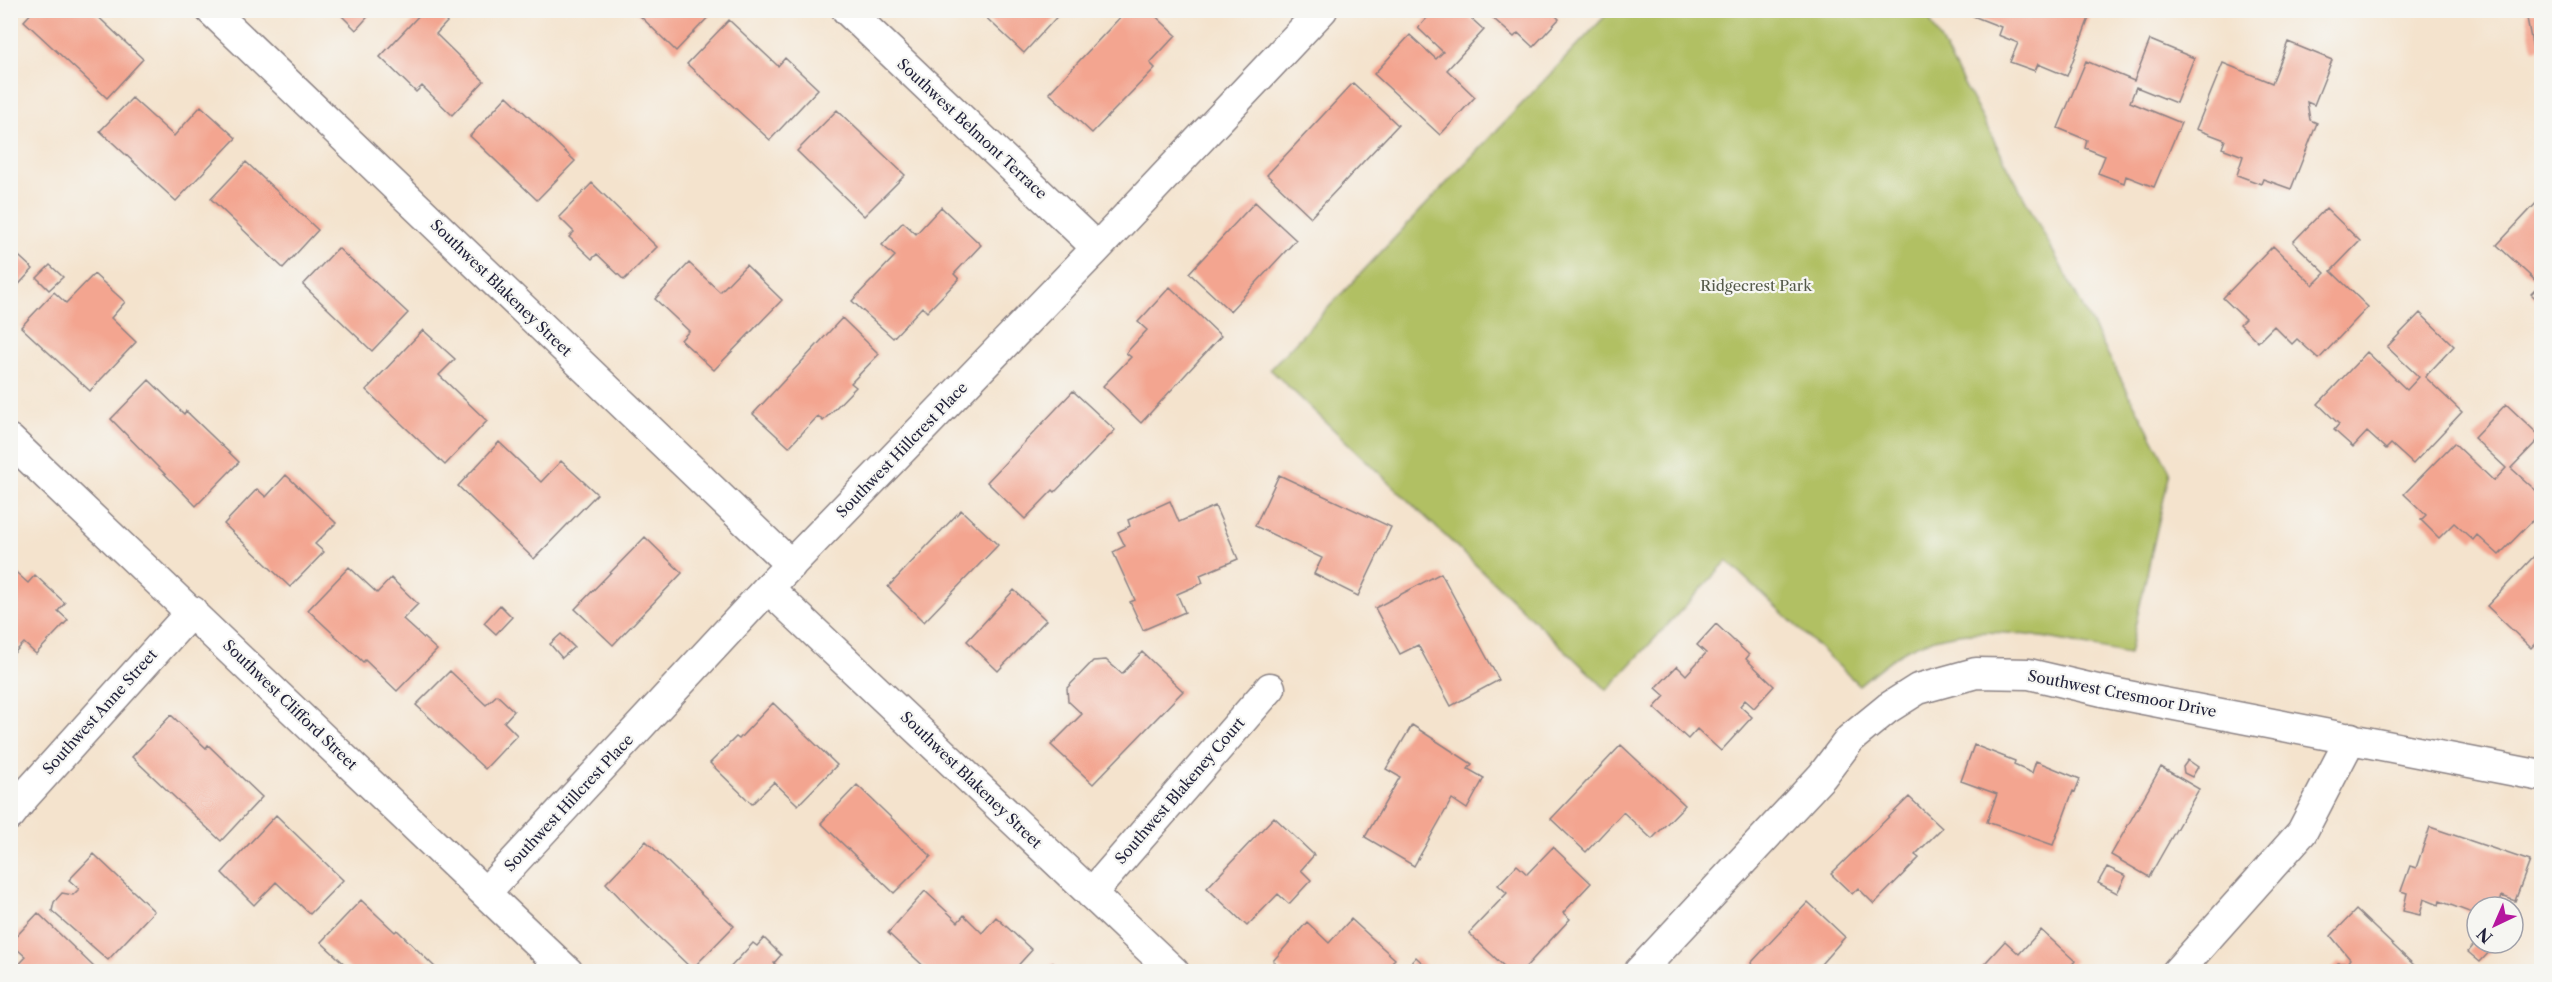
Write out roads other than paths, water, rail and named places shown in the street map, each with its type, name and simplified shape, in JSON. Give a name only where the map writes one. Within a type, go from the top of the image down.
[{"type":"street","name":"Southwest Blakeney Street","points":[[211,10],[791,565]]},
{"type":"street","name":"Southwest Belmont Terrace","points":[[847,10],[1098,248]]},
{"type":"street","name":"Southwest Hillcrest Place","points":[[486,892],[768,588],[1098,248],[1322,10]]},
{"type":"street","name":"Southwest Clifford Street","points":[[10,440],[192,611],[568,972]]},
{"type":"street","name":"Southwest Blakeney Street","points":[[768,588],[1174,972]]},
{"type":"street","name":"Southwest Anne Street","points":[[10,815],[192,611]]},
{"type":"street","name":"Southwest Cresmoor Drive","points":[[1639,972],[1822,776],[1850,739],[1888,708],[1918,689],[1976,673],[2029,674],[2102,691],[2541,776]]},
{"type":"street","name":"Southwest Blakeney Court","points":[[1091,894],[1270,688]]},
{"type":"street","points":[[2177,972],[2302,832],[2351,738]]},
{"type":"park label","name":"Ridgecrest Park","points":[[1756,286]]}]
